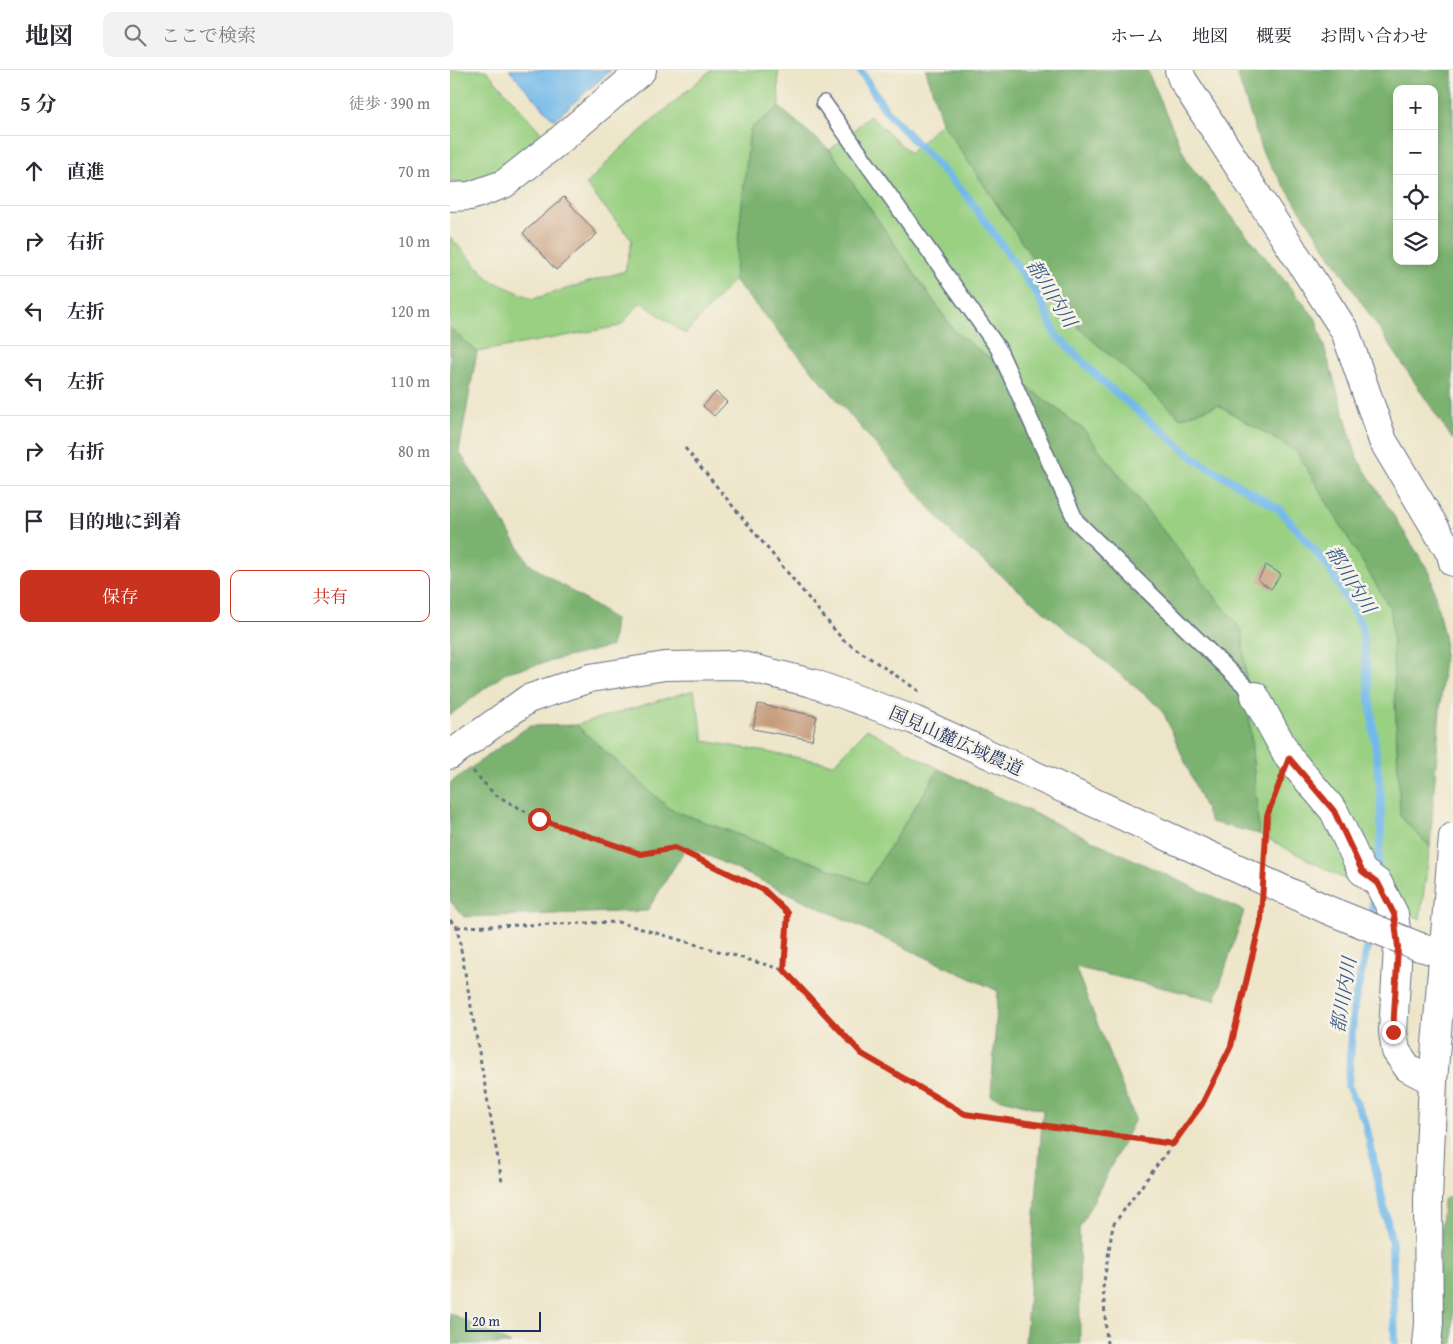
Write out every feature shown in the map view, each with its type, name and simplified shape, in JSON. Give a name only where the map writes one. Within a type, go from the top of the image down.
[{"type":"street","points":[[450,197],[470,196],[504,184],[560,140],[642,70]]},
{"type":"street","points":[[1179,70],[1182,79],[1345,331],[1383,441],[1451,554],[1453,562]]},
{"type":"street","name":"国見山麓広域農道","points":[[453,753],[528,699],[590,678],[665,666],[739,665],[812,683],[914,720],[1328,910],[1439,953]]},
{"type":"street","points":[[1256,696],[1289,758],[1334,811],[1370,877],[1394,914],[1398,947],[1393,1032],[1396,1050],[1408,1068],[1433,1080]]},
{"type":"street","points":[[1426,1344],[1429,1324],[1428,1198],[1439,953],[1453,837]]},
{"type":"lane","points":[[824,103],[998,348],[1076,521],[1256,696]]},
{"type":"path","points":[[686,448],[843,640],[924,694],[914,720]]},
{"type":"path","points":[[453,753],[494,794],[539,819],[641,854],[675,848],[764,890],[788,913],[784,970]]},
{"type":"path","points":[[1265,853],[1267,816],[1289,758]]},
{"type":"path","points":[[1108,1344],[1103,1288],[1113,1225],[1202,1104],[1231,1046],[1261,919],[1262,900]]},
{"type":"path","points":[[450,920],[457,927],[502,1182]]},
{"type":"path","points":[[457,927],[618,922],[784,970],[862,1054],[965,1114],[1173,1144]]},
{"type":"green space","points":[[450,70],[486,70],[544,136],[479,184],[450,181]]},
{"type":"green space","points":[[711,70],[778,70],[779,107],[750,129],[734,280],[685,334],[641,302],[620,326],[477,352],[450,328],[450,237],[490,280],[533,299],[625,271],[632,240],[586,185],[619,150]]},
{"type":"green space","points":[[926,70],[1147,70],[1188,163],[1316,319],[1357,458],[1430,573],[1445,641],[1430,847],[1400,816],[1391,610],[1297,452],[1218,405],[1181,418],[1079,328],[942,122]]},
{"type":"green space","points":[[1236,70],[1453,70],[1453,440],[1263,154]]},
{"type":"green space","points":[[779,107],[830,150],[954,331],[1083,429],[1242,631],[1259,834],[1211,822],[1162,709],[957,539],[734,280],[750,129]]},
{"type":"green space","points":[[870,116],[910,153],[942,122],[1079,328],[1181,418],[1218,405],[1297,452],[1392,610],[1400,816],[1430,847],[1420,919],[1259,834],[1242,631],[1083,429],[954,331],[830,150]]},
{"type":"green space","points":[[450,328],[477,352],[459,451],[529,564],[615,619],[612,646],[507,672],[450,715]]},
{"type":"green space","points":[[694,690],[704,741],[834,764],[867,729],[939,769],[867,883],[670,809],[576,725]]},
{"type":"green space","points":[[576,725],[670,809],[867,883],[939,769],[1244,911],[1215,1000],[1075,967],[1135,1119],[1079,1229],[1080,1344],[1025,1344],[1043,1110],[991,1096],[998,991],[687,846],[647,911],[464,917],[450,901],[450,783],[529,726]]},
{"type":"green space","points":[[1453,1194],[1453,1344],[1433,1344],[1443,1200]]},
{"type":"green space","points":[[450,1313],[511,1344],[450,1344]]},
{"type":"water","points":[[509,70],[611,70],[554,120]]},
{"type":"building","points":[[564,197],[597,234],[556,270],[523,233]]},
{"type":"building","points":[[716,392],[727,402],[714,416],[703,406]]},
{"type":"building","points":[[1266,565],[1281,574],[1271,589],[1258,580]]},
{"type":"building","points":[[758,704],[817,716],[812,740],[753,729]]},
{"type":"waterway","name":"都川内川","points":[[860,70],[886,111],[967,196],[1038,296],[1056,335],[1103,382],[1195,459],[1279,509],[1328,566],[1362,627],[1381,798],[1381,839],[1376,875]]},
{"type":"waterway","name":"都川内川","points":[[1374,894],[1367,949],[1354,1004],[1348,1086],[1365,1121],[1392,1244],[1395,1344]]},
{"type":"route","points":[[539,819],[641,854],[675,848],[764,890],[788,913],[784,970],[862,1054],[965,1114],[1173,1144],[1202,1104],[1231,1046],[1261,919],[1267,816],[1289,758],[1334,811],[1362,871],[1378,883],[1394,914],[1398,947],[1393,1032]]}]
